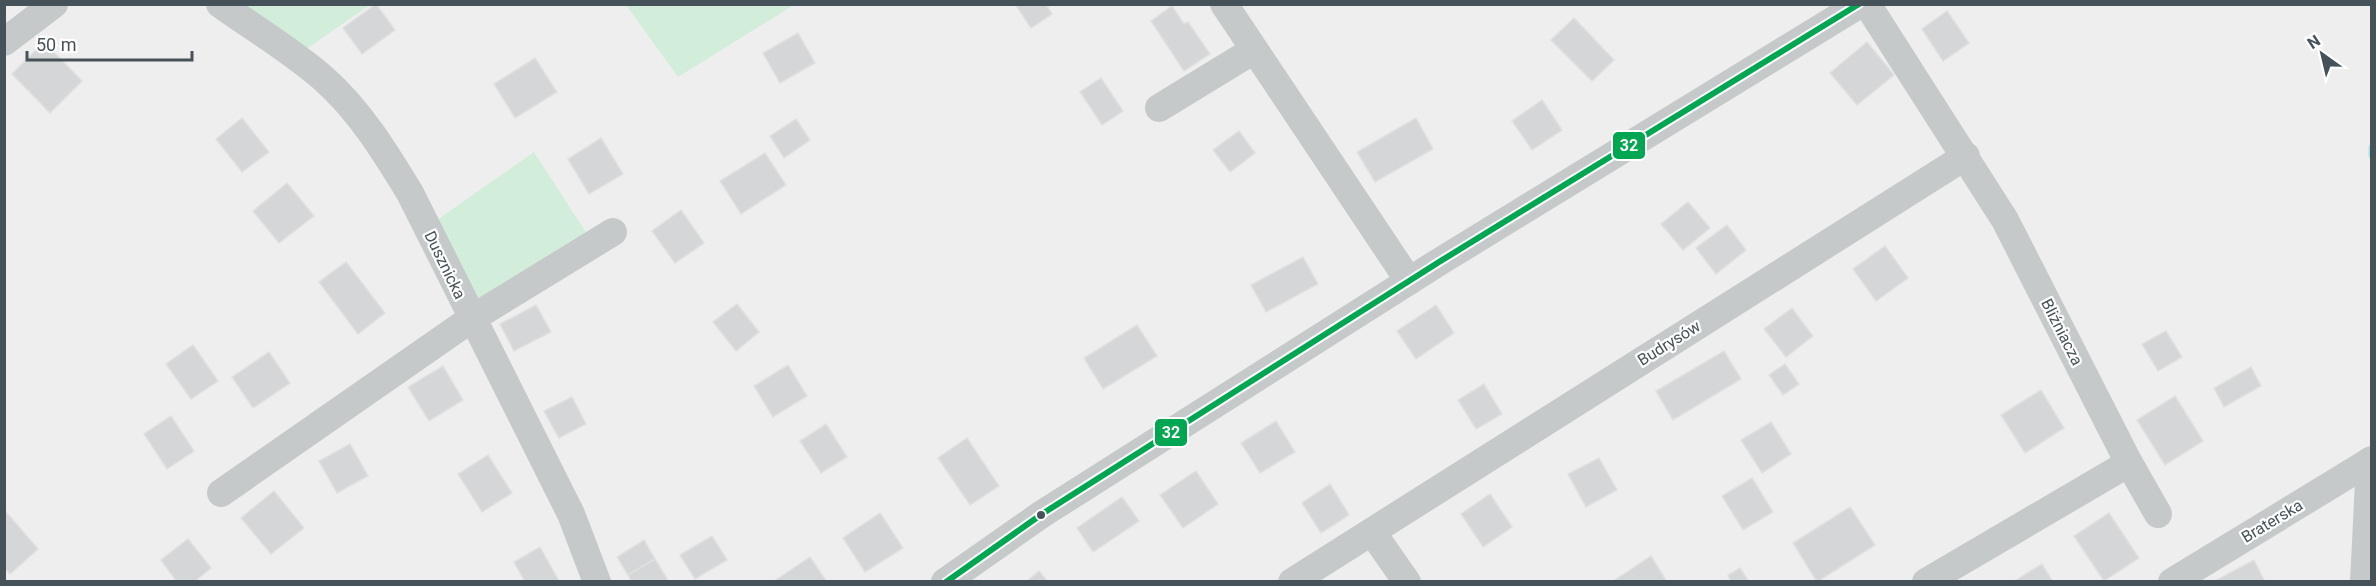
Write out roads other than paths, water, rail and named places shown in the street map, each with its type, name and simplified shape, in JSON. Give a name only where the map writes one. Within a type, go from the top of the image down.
[{"type":"street","points":[[4,42],[54,4]]},
{"type":"street","name":"Dusznicka","points":[[220,4],[325,80],[352,108],[382,147],[410,193],[471,319],[571,514],[597,582]]},
{"type":"street","points":[[1224,4],[1409,281]]},
{"type":"street","points":[[945,582],[1042,514],[1409,281],[1860,4]]},
{"type":"street","name":"Bliźniacza","points":[[1866,4],[1966,156],[2005,220],[2128,463],[2158,514]]},
{"type":"street","points":[[1160,108],[1254,50]]},
{"type":"street","name":"Budrysów","points":[[1292,582],[1966,156]]},
{"type":"street","points":[[221,493],[471,319],[613,232]]},
{"type":"street","points":[[2364,582],[2371,461]]},
{"type":"street","name":"Braterska","points":[[2172,582],[2371,461]]},
{"type":"street","points":[[1926,582],[2128,463]]},
{"type":"street","points":[[1372,532],[1407,582]]},
{"type":"waterway","points":[[2372,148],[2372,155]]}]
